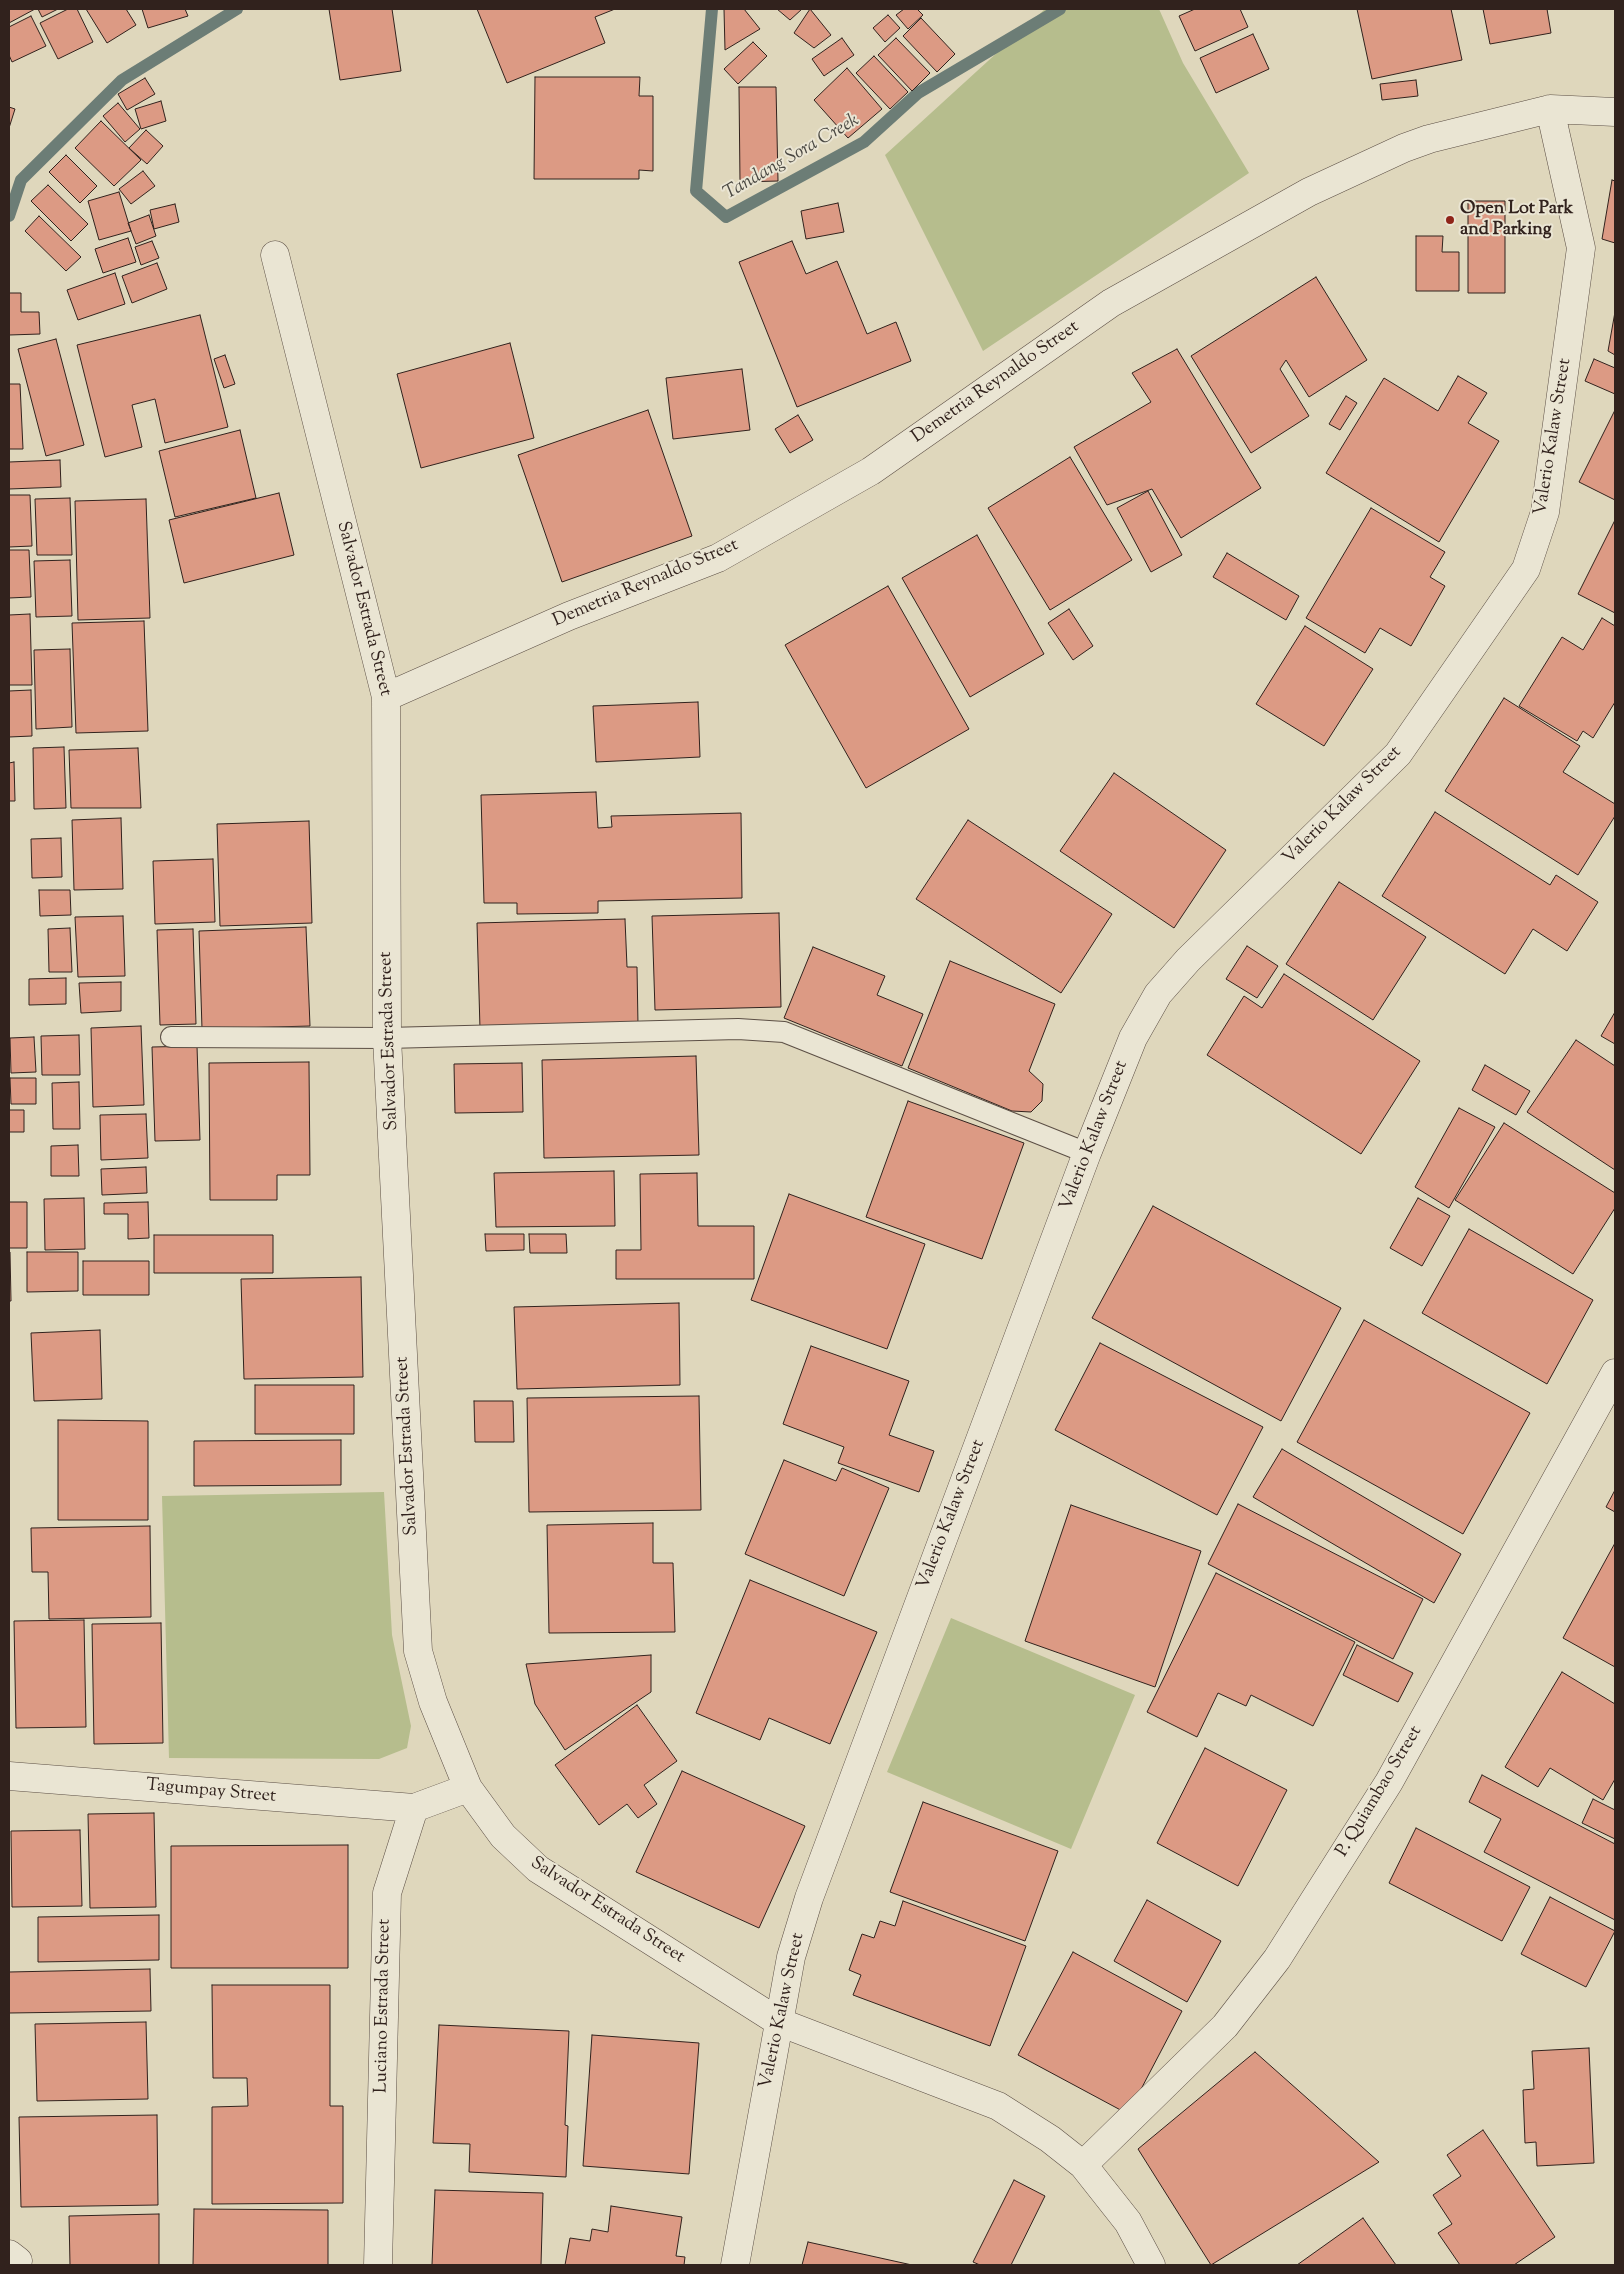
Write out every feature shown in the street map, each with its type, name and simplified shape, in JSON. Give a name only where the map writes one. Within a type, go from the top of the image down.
[{"type":"street","name":"Demetria Reynaldo Street","points":[[386,698],[569,616],[718,558],[870,471],[1111,303],[1309,192],[1429,139],[1550,109],[1615,112]]},
{"type":"street","name":"Valerio Kalaw Street","points":[[734,2265],[791,1957],[809,1898],[1087,1153],[1133,1038],[1158,994],[1188,960],[1398,754],[1526,569],[1545,512],[1581,248],[1550,109]]},
{"type":"street","name":"Salvador Estrada Street","points":[[275,256],[386,698],[387,1038],[418,1651],[433,1702],[468,1788],[503,1836],[538,1869],[779,2022],[998,2106],[1050,2139],[1083,2165],[1128,2222],[1151,2265]]},
{"type":"street","name":"P. Quiambao Street","points":[[1083,2165],[1225,2026],[1277,1959],[1389,1782],[1615,1373]]},
{"type":"street","name":"Tagumpay Street","points":[[9,1776],[414,1808]]},
{"type":"street","points":[[414,1808],[468,1788]]},
{"type":"street","name":"Luciano Estrada Street","points":[[378,2265],[387,1893],[414,1808]]},
{"type":"lane","points":[[171,1037],[387,1038],[738,1029],[784,1032],[1087,1153]]},
{"type":"green space","points":[[1045,9],[1159,9],[1183,63],[1249,173],[983,351],[885,155]]},
{"type":"green space","points":[[384,1492],[392,1635],[411,1726],[407,1748],[379,1759],[169,1758],[162,1496]]},
{"type":"green space","points":[[951,1618],[1135,1695],[1071,1849],[887,1772]]},
{"type":"building","points":[[9,9],[35,9],[9,23]]},
{"type":"building","points":[[38,9],[58,9],[42,17]]},
{"type":"building","points":[[68,9],[77,9],[93,42],[58,59],[40,23]]},
{"type":"building","points":[[86,9],[126,9],[136,25],[107,43]]},
{"type":"building","points":[[142,9],[185,9],[188,16],[148,28]]},
{"type":"building","points":[[329,9],[392,9],[401,71],[340,80]]},
{"type":"building","points":[[477,9],[615,9],[595,17],[605,43],[507,83]]},
{"type":"building","points":[[724,9],[744,9],[760,29],[725,50]]},
{"type":"building","points":[[777,9],[802,9],[790,20]]},
{"type":"building","points":[[810,9],[831,35],[814,48],[794,33]]},
{"type":"building","points":[[904,9],[917,9],[923,15],[908,29],[896,15]]},
{"type":"building","points":[[1195,9],[1240,9],[1248,27],[1195,51],[1179,16]]},
{"type":"building","points":[[1357,9],[1451,9],[1462,60],[1372,79]]},
{"type":"building","points":[[1483,9],[1547,9],[1551,33],[1490,44]]},
{"type":"building","points":[[888,15],[900,28],[885,42],[873,28]]},
{"type":"building","points":[[31,16],[46,46],[12,62],[9,55],[9,27]]},
{"type":"building","points":[[921,18],[955,54],[937,72],[903,36]]},
{"type":"building","points":[[1253,34],[1269,69],[1216,93],[1200,58]]},
{"type":"building","points":[[842,38],[854,55],[824,76],[812,59]]},
{"type":"building","points":[[896,38],[930,73],[912,91],[878,55]]},
{"type":"building","points":[[753,42],[767,56],[738,84],[724,69]]},
{"type":"building","points":[[874,56],[908,92],[890,109],[856,73]]},
{"type":"building","points":[[847,68],[882,109],[848,138],[814,100]]},
{"type":"building","points":[[535,77],[640,77],[639,96],[653,96],[653,171],[639,170],[639,179],[534,179]]},
{"type":"building","points":[[145,78],[155,94],[127,110],[118,94]]},
{"type":"building","points":[[1416,80],[1418,96],[1382,100],[1380,84]]},
{"type":"building","points":[[739,87],[776,87],[778,181],[740,182]]},
{"type":"building","points":[[161,101],[166,121],[141,129],[135,109]]},
{"type":"building","points":[[118,103],[140,129],[125,142],[103,116]]},
{"type":"building","points":[[9,107],[15,109],[9,128]]},
{"type":"building","points":[[101,121],[141,160],[114,186],[75,148]]},
{"type":"building","points":[[146,130],[163,146],[147,164],[129,148]]},
{"type":"building","points":[[66,155],[97,186],[80,203],[49,172]]},
{"type":"building","points":[[143,171],[155,186],[131,204],[119,189]]},
{"type":"building","points":[[1612,180],[1615,181],[1615,243],[1602,239]]},
{"type":"building","points":[[48,185],[88,224],[71,241],[31,201]]},
{"type":"building","points":[[119,192],[131,231],[99,240],[88,201]]},
{"type":"building","points":[[1468,201],[1505,201],[1505,293],[1468,293]]},
{"type":"building","points":[[838,203],[844,232],[806,239],[801,211]]},
{"type":"building","points":[[175,204],[179,222],[154,229],[150,210]]},
{"type":"building","points":[[149,215],[156,236],[136,244],[128,223]]},
{"type":"building","points":[[39,216],[81,257],[66,271],[25,231]]},
{"type":"building","points":[[1416,236],[1443,236],[1442,252],[1459,252],[1459,291],[1416,291]]},
{"type":"building","points":[[128,238],[136,262],[103,273],[95,249]]},
{"type":"building","points":[[152,241],[159,258],[141,265],[135,247]]},
{"type":"building","points":[[792,241],[806,274],[837,261],[867,334],[896,322],[911,361],[797,407],[739,262]]},
{"type":"building","points":[[157,263],[167,289],[132,303],[122,276]]},
{"type":"building","points":[[115,273],[125,304],[78,320],[67,290]]},
{"type":"building","points":[[1316,277],[1367,360],[1309,397],[1286,360],[1280,369],[1309,416],[1251,453],[1191,356]]},
{"type":"building","points":[[9,293],[21,293],[21,312],[39,312],[40,334],[9,335]]},
{"type":"building","points":[[1615,312],[1615,355],[1608,351]]},
{"type":"building","points":[[200,315],[228,427],[165,443],[155,399],[132,405],[142,447],[105,457],[77,345]]},
{"type":"building","points":[[56,339],[84,445],[46,456],[18,349]]},
{"type":"building","points":[[510,343],[534,438],[421,468],[397,374]]},
{"type":"building","points":[[1177,349],[1261,488],[1181,538],[1152,489],[1107,505],[1074,447],[1151,402],[1132,373]]},
{"type":"building","points":[[225,355],[235,384],[224,388],[214,359]]},
{"type":"building","points":[[1594,359],[1615,368],[1615,394],[1585,381]]},
{"type":"building","points":[[742,369],[750,430],[673,439],[666,378]]},
{"type":"building","points":[[1458,376],[1487,393],[1468,423],[1499,441],[1439,542],[1326,473],[1384,378],[1438,411]]},
{"type":"building","points":[[9,384],[20,384],[23,449],[9,449]]},
{"type":"building","points":[[1346,396],[1357,403],[1340,430],[1329,424]]},
{"type":"building","points":[[648,410],[692,536],[562,582],[518,455]]},
{"type":"building","points":[[1615,410],[1615,500],[1579,482]]},
{"type":"building","points":[[798,415],[813,440],[790,453],[775,429]]},
{"type":"building","points":[[240,430],[256,498],[175,517],[159,451]]},
{"type":"building","points":[[1070,457],[1132,560],[1050,610],[988,508]]},
{"type":"building","points":[[60,460],[61,487],[9,489],[9,462]]},
{"type":"building","points":[[1148,491],[1182,555],[1151,572],[1117,508]]},
{"type":"building","points":[[279,493],[294,555],[184,583],[169,520]]},
{"type":"building","points":[[9,495],[30,495],[32,546],[9,547]]},
{"type":"building","points":[[70,498],[72,555],[37,555],[35,499]]},
{"type":"building","points":[[146,499],[150,618],[78,620],[75,501]]},
{"type":"building","points":[[1371,508],[1445,552],[1430,577],[1445,586],[1411,646],[1380,628],[1365,653],[1306,618]]},
{"type":"building","points":[[1615,520],[1615,613],[1578,594]]},
{"type":"building","points":[[977,535],[1044,654],[970,697],[902,578]]},
{"type":"building","points":[[9,550],[29,550],[31,597],[9,598]]},
{"type":"building","points":[[1227,553],[1299,596],[1286,620],[1213,577]]},
{"type":"building","points":[[70,560],[72,616],[36,617],[34,561]]},
{"type":"building","points":[[888,586],[969,729],[866,788],[785,645]]},
{"type":"building","points":[[1069,609],[1093,646],[1073,660],[1048,623]]},
{"type":"building","points":[[30,614],[32,685],[9,685],[9,615]]},
{"type":"building","points":[[1602,618],[1615,626],[1615,702],[1593,738],[1583,731],[1577,741],[1519,706],[1562,637],[1583,650]]},
{"type":"building","points":[[144,621],[148,731],[76,733],[72,623]]},
{"type":"building","points":[[1305,626],[1373,669],[1324,746],[1256,704]]},
{"type":"building","points":[[70,649],[72,727],[36,729],[34,650]]},
{"type":"building","points":[[31,690],[32,736],[9,737],[9,691]]},
{"type":"building","points":[[1504,698],[1580,746],[1563,772],[1615,804],[1615,816],[1578,875],[1445,791]]},
{"type":"building","points":[[698,702],[700,757],[596,762],[593,706]]},
{"type":"building","points":[[64,747],[66,808],[34,809],[33,748]]},
{"type":"building","points":[[138,748],[141,808],[71,808],[69,750]]},
{"type":"building","points":[[14,762],[15,801],[9,801],[9,763]]},
{"type":"building","points":[[1114,773],[1226,850],[1174,928],[1060,851]]},
{"type":"building","points":[[596,792],[598,828],[612,827],[611,816],[741,813],[742,898],[598,901],[598,913],[517,914],[517,903],[484,903],[481,795]]},
{"type":"building","points":[[1435,812],[1550,885],[1556,875],[1598,902],[1567,951],[1533,929],[1505,974],[1382,896]]},
{"type":"building","points":[[121,818],[123,889],[74,890],[72,820]]},
{"type":"building","points":[[968,820],[1112,914],[1061,993],[916,899]]},
{"type":"building","points":[[309,821],[312,923],[220,926],[217,824]]},
{"type":"building","points":[[61,838],[62,877],[32,878],[31,839]]},
{"type":"building","points":[[213,859],[215,922],[155,924],[153,861]]},
{"type":"building","points":[[1339,882],[1426,937],[1373,1020],[1286,964]]},
{"type":"building","points":[[39,890],[70,890],[71,915],[40,916]]},
{"type":"building","points":[[779,913],[781,1007],[655,1010],[652,916]]},
{"type":"building","points":[[123,916],[125,976],[78,977],[75,917]]},
{"type":"building","points":[[625,919],[627,967],[637,967],[638,1025],[480,1029],[477,923]]},
{"type":"building","points":[[306,927],[310,1026],[202,1029],[199,931]]},
{"type":"building","points":[[70,928],[72,972],[49,972],[48,929]]},
{"type":"building","points":[[193,929],[196,1024],[160,1025],[157,930]]},
{"type":"building","points":[[1247,946],[1278,966],[1257,998],[1226,979]]},
{"type":"building","points":[[813,947],[885,976],[877,995],[923,1014],[902,1066],[784,1018]]},
{"type":"building","points":[[950,961],[1055,1004],[1029,1071],[1043,1084],[1042,1101],[1031,1112],[1012,1111],[908,1068]]},
{"type":"building","points":[[1284,974],[1420,1061],[1361,1154],[1207,1055],[1244,996],[1262,1008]]},
{"type":"building","points":[[66,978],[66,1004],[29,1005],[29,979]]},
{"type":"building","points":[[121,982],[121,1011],[81,1013],[79,983]]},
{"type":"building","points":[[1615,1012],[1615,1044],[1601,1036]]},
{"type":"building","points":[[141,1026],[144,1105],[93,1107],[91,1028]]},
{"type":"building","points":[[79,1035],[80,1075],[42,1075],[41,1036]]},
{"type":"building","points":[[34,1037],[36,1072],[11,1073],[10,1038]]},
{"type":"building","points":[[1576,1040],[1615,1066],[1615,1170],[1527,1112]]},
{"type":"building","points":[[197,1046],[200,1140],[155,1141],[152,1047]]},
{"type":"building","points":[[696,1056],[699,1155],[544,1158],[542,1060]]},
{"type":"building","points":[[309,1062],[310,1175],[277,1175],[277,1200],[210,1200],[209,1063]]},
{"type":"building","points":[[522,1063],[523,1112],[455,1113],[454,1064]]},
{"type":"building","points":[[1485,1065],[1530,1091],[1516,1115],[1472,1090]]},
{"type":"building","points":[[10,1078],[36,1078],[36,1104],[11,1104]]},
{"type":"building","points":[[79,1082],[80,1129],[53,1129],[52,1083]]},
{"type":"building","points":[[908,1101],[1024,1143],[982,1259],[866,1217]]},
{"type":"building","points":[[1459,1108],[1495,1127],[1449,1208],[1415,1187]]},
{"type":"building","points":[[9,1110],[24,1110],[24,1132],[9,1132]]},
{"type":"building","points":[[146,1114],[148,1158],[101,1160],[100,1115]]},
{"type":"building","points":[[1504,1123],[1615,1193],[1615,1208],[1573,1274],[1455,1200]]},
{"type":"building","points":[[78,1145],[79,1176],[51,1176],[51,1146]]},
{"type":"building","points":[[146,1167],[147,1193],[102,1195],[101,1169]]},
{"type":"building","points":[[614,1171],[615,1226],[496,1227],[494,1173]]},
{"type":"building","points":[[697,1173],[698,1226],[754,1226],[754,1279],[616,1279],[616,1250],[641,1250],[640,1174]]},
{"type":"building","points":[[789,1194],[925,1244],[887,1349],[751,1300]]},
{"type":"building","points":[[84,1198],[85,1249],[45,1250],[44,1199]]},
{"type":"building","points":[[1418,1198],[1450,1216],[1422,1266],[1390,1248]]},
{"type":"building","points":[[9,1202],[27,1202],[27,1248],[9,1248]]},
{"type":"building","points":[[148,1202],[149,1238],[128,1239],[128,1214],[104,1214],[104,1203]]},
{"type":"building","points":[[1153,1206],[1341,1308],[1281,1421],[1092,1318]]},
{"type":"building","points":[[1469,1229],[1593,1300],[1547,1384],[1422,1313]]},
{"type":"building","points":[[485,1234],[524,1234],[524,1250],[486,1251]]},
{"type":"building","points":[[529,1234],[566,1234],[567,1253],[530,1253]]},
{"type":"building","points":[[154,1235],[273,1235],[273,1273],[154,1273]]},
{"type":"building","points":[[10,1252],[11,1301],[9,1301]]},
{"type":"building","points":[[27,1252],[78,1252],[78,1291],[27,1292]]},
{"type":"building","points":[[83,1261],[149,1261],[149,1295],[83,1295]]},
{"type":"building","points":[[361,1277],[363,1377],[244,1379],[241,1279]]},
{"type":"building","points":[[679,1303],[680,1385],[517,1389],[514,1307]]},
{"type":"building","points":[[1364,1320],[1530,1413],[1463,1534],[1297,1442]]},
{"type":"building","points":[[100,1330],[102,1399],[34,1401],[31,1333]]},
{"type":"building","points":[[1100,1343],[1263,1427],[1217,1515],[1055,1430]]},
{"type":"building","points":[[811,1346],[909,1381],[889,1435],[934,1451],[919,1492],[838,1463],[844,1447],[783,1424]]},
{"type":"building","points":[[255,1385],[354,1385],[354,1434],[255,1434]]},
{"type":"building","points":[[699,1396],[701,1510],[529,1512],[527,1398]]},
{"type":"building","points":[[474,1401],[513,1401],[514,1442],[475,1442]]},
{"type":"building","points":[[58,1420],[148,1421],[148,1520],[58,1520]]},
{"type":"building","points":[[341,1440],[341,1485],[194,1486],[194,1441]]},
{"type":"building","points":[[1282,1449],[1461,1554],[1434,1603],[1253,1497]]},
{"type":"building","points":[[784,1460],[836,1481],[842,1468],[889,1488],[844,1596],[745,1554]]},
{"type":"building","points":[[1615,1490],[1615,1512],[1606,1507]]},
{"type":"building","points":[[1238,1504],[1423,1599],[1393,1659],[1208,1564]]},
{"type":"building","points":[[1071,1505],[1201,1551],[1155,1687],[1025,1641]]},
{"type":"building","points":[[653,1523],[653,1563],[673,1563],[675,1632],[549,1633],[547,1525]]},
{"type":"building","points":[[150,1526],[151,1617],[49,1619],[48,1572],[32,1572],[31,1528]]},
{"type":"building","points":[[1615,1543],[1615,1667],[1563,1638]]},
{"type":"building","points":[[1216,1573],[1355,1642],[1313,1726],[1251,1695],[1246,1706],[1218,1693],[1197,1737],[1147,1712]]},
{"type":"building","points":[[750,1580],[877,1632],[830,1744],[769,1718],[760,1740],[696,1713]]},
{"type":"building","points":[[84,1620],[86,1727],[16,1728],[14,1621]]},
{"type":"building","points":[[161,1623],[163,1743],[94,1744],[92,1624]]},
{"type":"building","points":[[1357,1645],[1413,1673],[1398,1702],[1343,1675]]},
{"type":"building","points":[[651,1655],[651,1692],[565,1750],[535,1704],[526,1664]]},
{"type":"building","points":[[1562,1672],[1615,1704],[1615,1779],[1603,1800],[1550,1768],[1538,1787],[1505,1767]]},
{"type":"building","points":[[637,1705],[677,1761],[644,1785],[657,1804],[638,1818],[627,1804],[599,1825],[555,1765]]},
{"type":"building","points":[[1205,1748],[1287,1790],[1238,1886],[1157,1843]]},
{"type":"building","points":[[682,1771],[805,1826],[759,1928],[636,1872]]},
{"type":"building","points":[[1482,1775],[1615,1844],[1615,1920],[1484,1852],[1501,1819],[1469,1802]]},
{"type":"building","points":[[1593,1799],[1615,1810],[1615,1839],[1582,1823]]},
{"type":"building","points":[[923,1802],[1058,1851],[1025,1941],[890,1892]]},
{"type":"building","points":[[154,1813],[156,1907],[90,1908],[88,1814]]},
{"type":"building","points":[[1416,1828],[1530,1887],[1502,1941],[1389,1883]]},
{"type":"building","points":[[80,1830],[82,1906],[12,1907],[11,1831]]},
{"type":"building","points":[[348,1845],[348,1968],[171,1968],[171,1846]]},
{"type":"building","points":[[1550,1897],[1615,1931],[1586,1987],[1521,1954]]},
{"type":"building","points":[[1147,1900],[1221,1941],[1187,2002],[1114,1961]]},
{"type":"building","points":[[903,1901],[1026,1946],[990,2046],[853,1995],[861,1975],[849,1970],[862,1934],[874,1938],[880,1921],[895,1926]]},
{"type":"building","points":[[159,1915],[159,1960],[38,1962],[38,1917]]},
{"type":"building","points":[[1073,1952],[1182,2011],[1128,2114],[1018,2055]]},
{"type":"building","points":[[150,1969],[151,2011],[9,2013],[9,1972]]},
{"type":"building","points":[[212,1985],[330,1985],[330,2106],[343,2106],[343,2203],[212,2204],[212,2107],[248,2106],[247,2078],[213,2078]]},
{"type":"building","points":[[146,2022],[148,2099],[37,2101],[35,2024]]},
{"type":"building","points":[[439,2025],[569,2031],[565,2125],[568,2126],[566,2177],[469,2172],[470,2144],[433,2143]]},
{"type":"building","points":[[592,2035],[699,2043],[689,2174],[583,2166]]},
{"type":"building","points":[[1589,2048],[1594,2163],[1537,2166],[1536,2142],[1525,2143],[1523,2090],[1534,2089],[1532,2051]]},
{"type":"building","points":[[1255,2052],[1379,2162],[1211,2265],[1138,2149]]},
{"type":"building","points":[[157,2115],[158,2205],[21,2207],[19,2117]]},
{"type":"building","points":[[1483,2130],[1555,2237],[1514,2265],[1460,2265],[1438,2233],[1452,2224],[1433,2195],[1461,2176],[1447,2155]]},
{"type":"building","points":[[1014,2180],[1045,2196],[1011,2265],[980,2265],[973,2262]]},
{"type":"building","points":[[435,2190],[543,2193],[541,2265],[432,2265]]},
{"type":"building","points":[[611,2206],[682,2217],[676,2256],[685,2257],[684,2265],[565,2265],[570,2238],[590,2241],[592,2229],[608,2232]]},
{"type":"building","points":[[194,2209],[328,2210],[328,2265],[193,2265]]},
{"type":"building","points":[[159,2214],[159,2265],[70,2265],[69,2216]]},
{"type":"building","points":[[1363,2218],[1396,2265],[1297,2265]]},
{"type":"building","points":[[808,2242],[912,2265],[802,2265]]},
{"type":"waterway","name":"Tandang Sora Creek","points":[[9,216],[21,180],[122,80],[237,9]]},
{"type":"waterway","name":"Tandang Sora Creek","points":[[712,9],[696,191],[726,217],[864,142],[918,93],[1060,9]]},
{"type":"place","name":"Open Lot Park and Parking","points":[[1450,220]]}]
